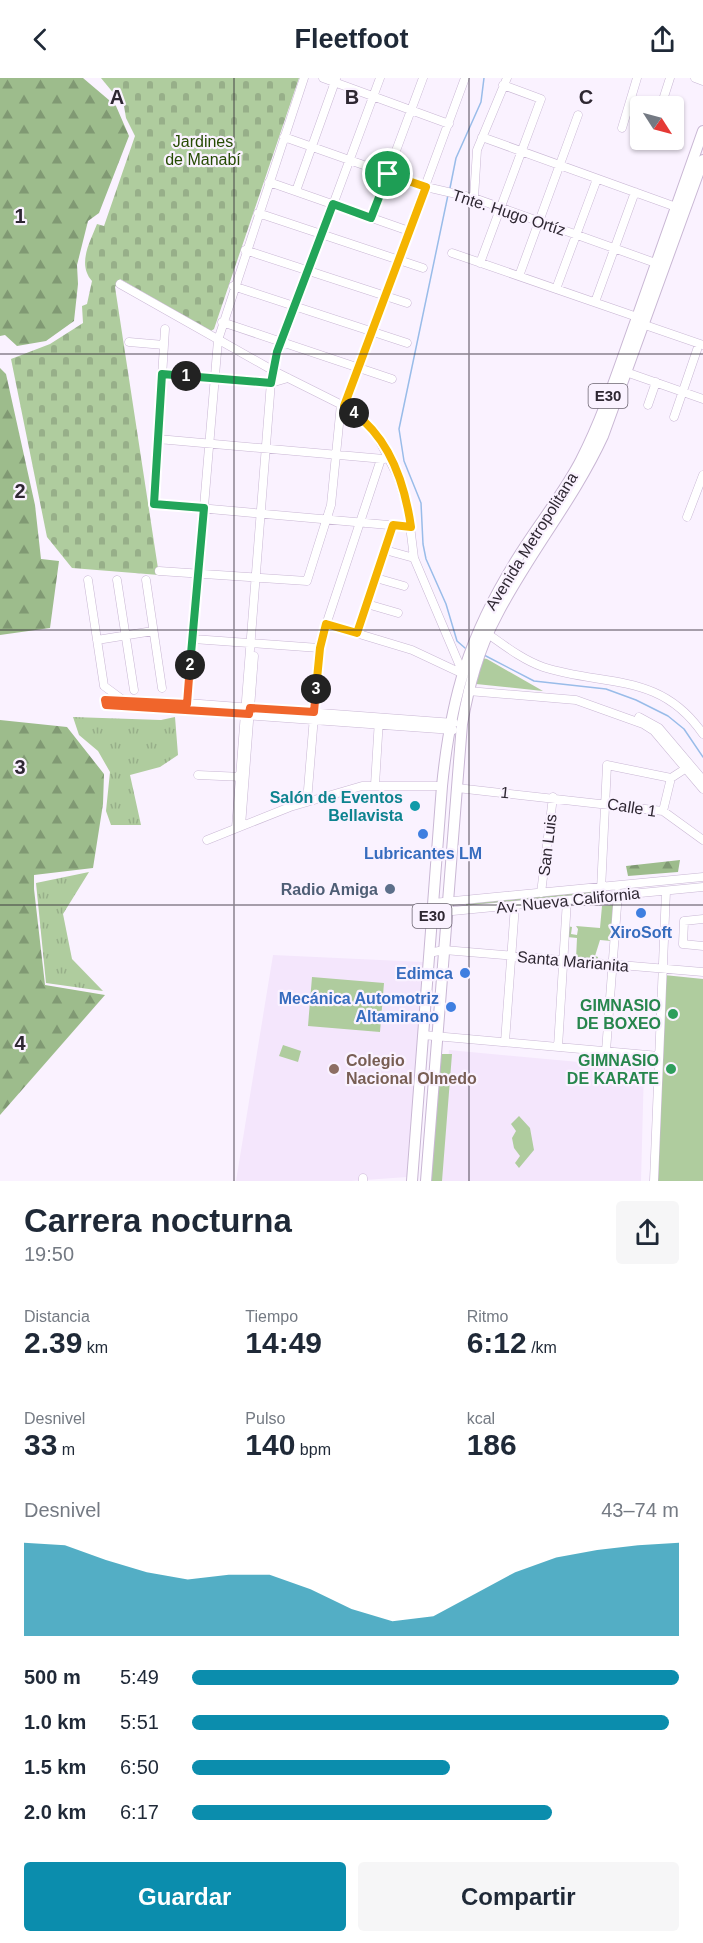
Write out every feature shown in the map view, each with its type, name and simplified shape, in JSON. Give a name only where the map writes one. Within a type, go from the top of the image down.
[{"type":"highway","name":"Avenida Metropolitana","points":[[412,1181],[442,786],[449,726],[462,672],[481,640],[511,569],[555,511],[623,372],[703,131]]},
{"type":"highway","name":"E30","points":[[660,265],[703,160]]},
{"type":"highway","name":"E30","points":[[426,1181],[446,907],[462,728],[472,655]]},
{"type":"street","points":[[187,706],[218,340],[233,286],[304,78]]},
{"type":"street","points":[[323,78],[336,80],[449,124]]},
{"type":"street","points":[[238,827],[275,359],[380,78]]},
{"type":"street","points":[[371,218],[423,78]]},
{"type":"street","points":[[159,571],[307,581],[328,519],[343,405],[427,188],[465,78]]},
{"type":"street","points":[[622,128],[638,78]]},
{"type":"street","points":[[664,96],[670,78]]},
{"type":"street","points":[[695,78],[703,81]]},
{"type":"street","points":[[296,191],[336,80]]},
{"type":"street","points":[[474,198],[475,159],[505,82],[541,99],[480,263]]},
{"type":"street","points":[[519,276],[578,115]]},
{"type":"street","name":"Tnte. Hugo Ortíz","points":[[284,137],[427,188],[474,198],[501,207],[660,265]]},
{"type":"street","points":[[482,137],[676,207]]},
{"type":"street","points":[[556,289],[597,179]]},
{"type":"street","points":[[269,182],[409,231]]},
{"type":"street","points":[[595,302],[635,192]]},
{"type":"street","points":[[258,213],[423,268]]},
{"type":"street","points":[[245,250],[407,303]]},
{"type":"street","points":[[453,254],[595,302],[701,344],[674,417]]},
{"type":"street","points":[[120,284],[273,370],[343,405],[374,430],[392,463],[405,498],[414,558],[462,672]]},
{"type":"street","points":[[233,286],[407,343]]},
{"type":"street","points":[[222,322],[392,379]]},
{"type":"street","points":[[165,329],[154,504],[411,527]]},
{"type":"street","points":[[129,342],[164,345]]},
{"type":"street","points":[[623,372],[703,399]]},
{"type":"street","points":[[162,374],[273,383],[288,378]]},
{"type":"street","points":[[648,405],[656,382]]},
{"type":"street","points":[[158,439],[336,454],[381,459],[392,463]]},
{"type":"street","points":[[307,802],[320,648],[381,459]]},
{"type":"street","points":[[687,517],[703,475]]},
{"type":"street","points":[[357,633],[393,525]]},
{"type":"street","points":[[385,550],[414,558]]},
{"type":"street","points":[[376,578],[404,586]]},
{"type":"street","points":[[88,580],[104,686],[124,701]]},
{"type":"street","points":[[117,580],[134,690]]},
{"type":"street","points":[[146,580],[162,688]]},
{"type":"street","points":[[367,604],[398,613]]},
{"type":"street","points":[[326,624],[424,655],[462,672]]},
{"type":"street","points":[[97,640],[153,631]]},
{"type":"street","points":[[193,639],[320,648]]},
{"type":"street","points":[[481,640],[544,667],[614,680],[656,694],[684,711],[703,734]]},
{"type":"street","points":[[453,653],[472,655]]},
{"type":"street","points":[[469,689],[587,703],[649,727],[703,780]]},
{"type":"street","points":[[187,706],[106,705],[105,700],[379,720],[462,728]]},
{"type":"street","points":[[375,785],[379,720]]},
{"type":"street","points":[[601,897],[607,765],[671,778]]},
{"type":"street","points":[[663,811],[671,778],[688,767]]},
{"type":"street","points":[[688,767],[703,789]]},
{"type":"street","points":[[198,775],[242,777]]},
{"type":"street","points":[[207,840],[307,802],[362,786],[442,786]]},
{"type":"street","name":"1","points":[[457,788],[553,797]]},
{"type":"street","name":"Calle 1","points":[[553,797],[663,811],[703,840]]},
{"type":"street","name":"San Luis","points":[[541,893],[553,797]]},
{"type":"street","name":"Av. Nueva California","points":[[446,907],[541,893],[703,877]]},
{"type":"street","points":[[606,1051],[619,885]]},
{"type":"street","name":"Av. Nueva California","points":[[433,908],[515,905],[703,887]]},
{"type":"street","points":[[654,1181],[666,891]]},
{"type":"street","points":[[558,1047],[567,900]]},
{"type":"street","points":[[505,1042],[515,905]]},
{"type":"street","points":[[703,919],[685,917],[683,944],[703,946]]},
{"type":"street","name":"Santa Marianita","points":[[429,953],[444,950],[703,972]]},
{"type":"street","points":[[423,1035],[659,1056]]},
{"type":"shaded area","name":"Colegio Nacional Olmedo","points":[[273,955],[423,962],[407,1177],[351,1181],[236,1181]]},
{"type":"shaded area","points":[[449,1050],[644,1068],[641,1181],[438,1181]]},
{"type":"green space","points":[[0,78],[83,78],[116,106],[129,136],[99,213],[88,221],[77,265],[78,284],[74,321],[46,341],[17,346],[5,335],[0,336]]},
{"type":"green space","name":"Jardines de Manabí","points":[[101,78],[299,78],[214,329],[211,331],[120,279],[115,287],[159,575],[72,568],[47,537],[11,359],[50,344],[83,323],[82,306],[87,304],[92,281],[85,267],[88,245],[97,224],[104,226],[135,136],[126,118],[124,106]]},
{"type":"green space","points":[[0,368],[6,374],[35,505],[41,559],[59,561],[50,628],[0,635]]},
{"type":"green space","points":[[482,658],[487,659],[543,691],[476,684]]},
{"type":"green space","points":[[73,717],[161,720],[175,717],[178,755],[160,767],[130,775],[141,825],[111,825],[106,811],[110,772],[98,751],[79,735]]},
{"type":"green space","points":[[0,720],[67,727],[104,774],[103,804],[93,868],[34,875],[34,889],[45,985],[105,995],[0,1115]]},
{"type":"green space","points":[[680,860],[678,872],[628,876],[626,866]]},
{"type":"green space","points":[[89,872],[63,914],[72,959],[103,991],[46,983],[36,883]]},
{"type":"green space","points":[[596,891],[596,894],[466,906],[466,904]]},
{"type":"green space","points":[[614,905],[611,941],[600,940],[595,956],[598,957],[598,962],[576,959],[577,938],[567,937],[567,926],[572,927],[571,934],[577,935],[576,926],[600,928],[602,906]]},
{"type":"green space","points":[[664,975],[703,979],[703,1181],[656,1181]]},
{"type":"green space","points":[[312,977],[384,983],[380,1032],[308,1026]]},
{"type":"green space","points":[[283,1045],[301,1051],[298,1062],[279,1056]]},
{"type":"green space","points":[[440,1054],[452,1054],[442,1181],[430,1181]]},
{"type":"green space","points":[[519,1116],[530,1128],[534,1150],[519,1168],[515,1163],[520,1156],[514,1148],[512,1138],[516,1131],[511,1124]]},
{"type":"waterway","points":[[450,188],[456,158],[481,102],[484,78]]},
{"type":"waterway","points":[[448,195],[399,429],[404,461],[421,503],[426,559],[446,604],[457,641],[465,648]]},
{"type":"waterway","points":[[484,655],[534,681],[606,689],[636,700],[668,716],[684,729],[703,757]]},
{"type":"place","name":"Salón de Eventos Bellavista","points":[[415,806]]},
{"type":"place","name":"Lubricantes LM","points":[[423,834]]},
{"type":"place","name":"Radio Amiga","points":[[390,889]]},
{"type":"place","name":"XiroSoft","points":[[641,913]]},
{"type":"place","name":"Edimca","points":[[465,973]]},
{"type":"place","name":"Mecánica Automotriz Altamirano","points":[[451,1007]]},
{"type":"place","name":"GIMNASIO DE BOXEO","points":[[673,1014]]},
{"type":"place","name":"Colegio Nacional Olmedo","points":[[334,1069]]},
{"type":"place","name":"GIMNASIO DE KARATE","points":[[671,1069]]},
{"type":"route","points":[[388,174],[426,187],[344,406],[368,424],[384,445],[402,487],[411,527],[393,525],[357,633],[326,624],[321,638],[314,712],[250,708],[249,714],[106,705],[105,700],[187,704],[204,508],[154,504],[162,374],[271,383],[277,352],[333,204],[371,218],[388,174]]}]
